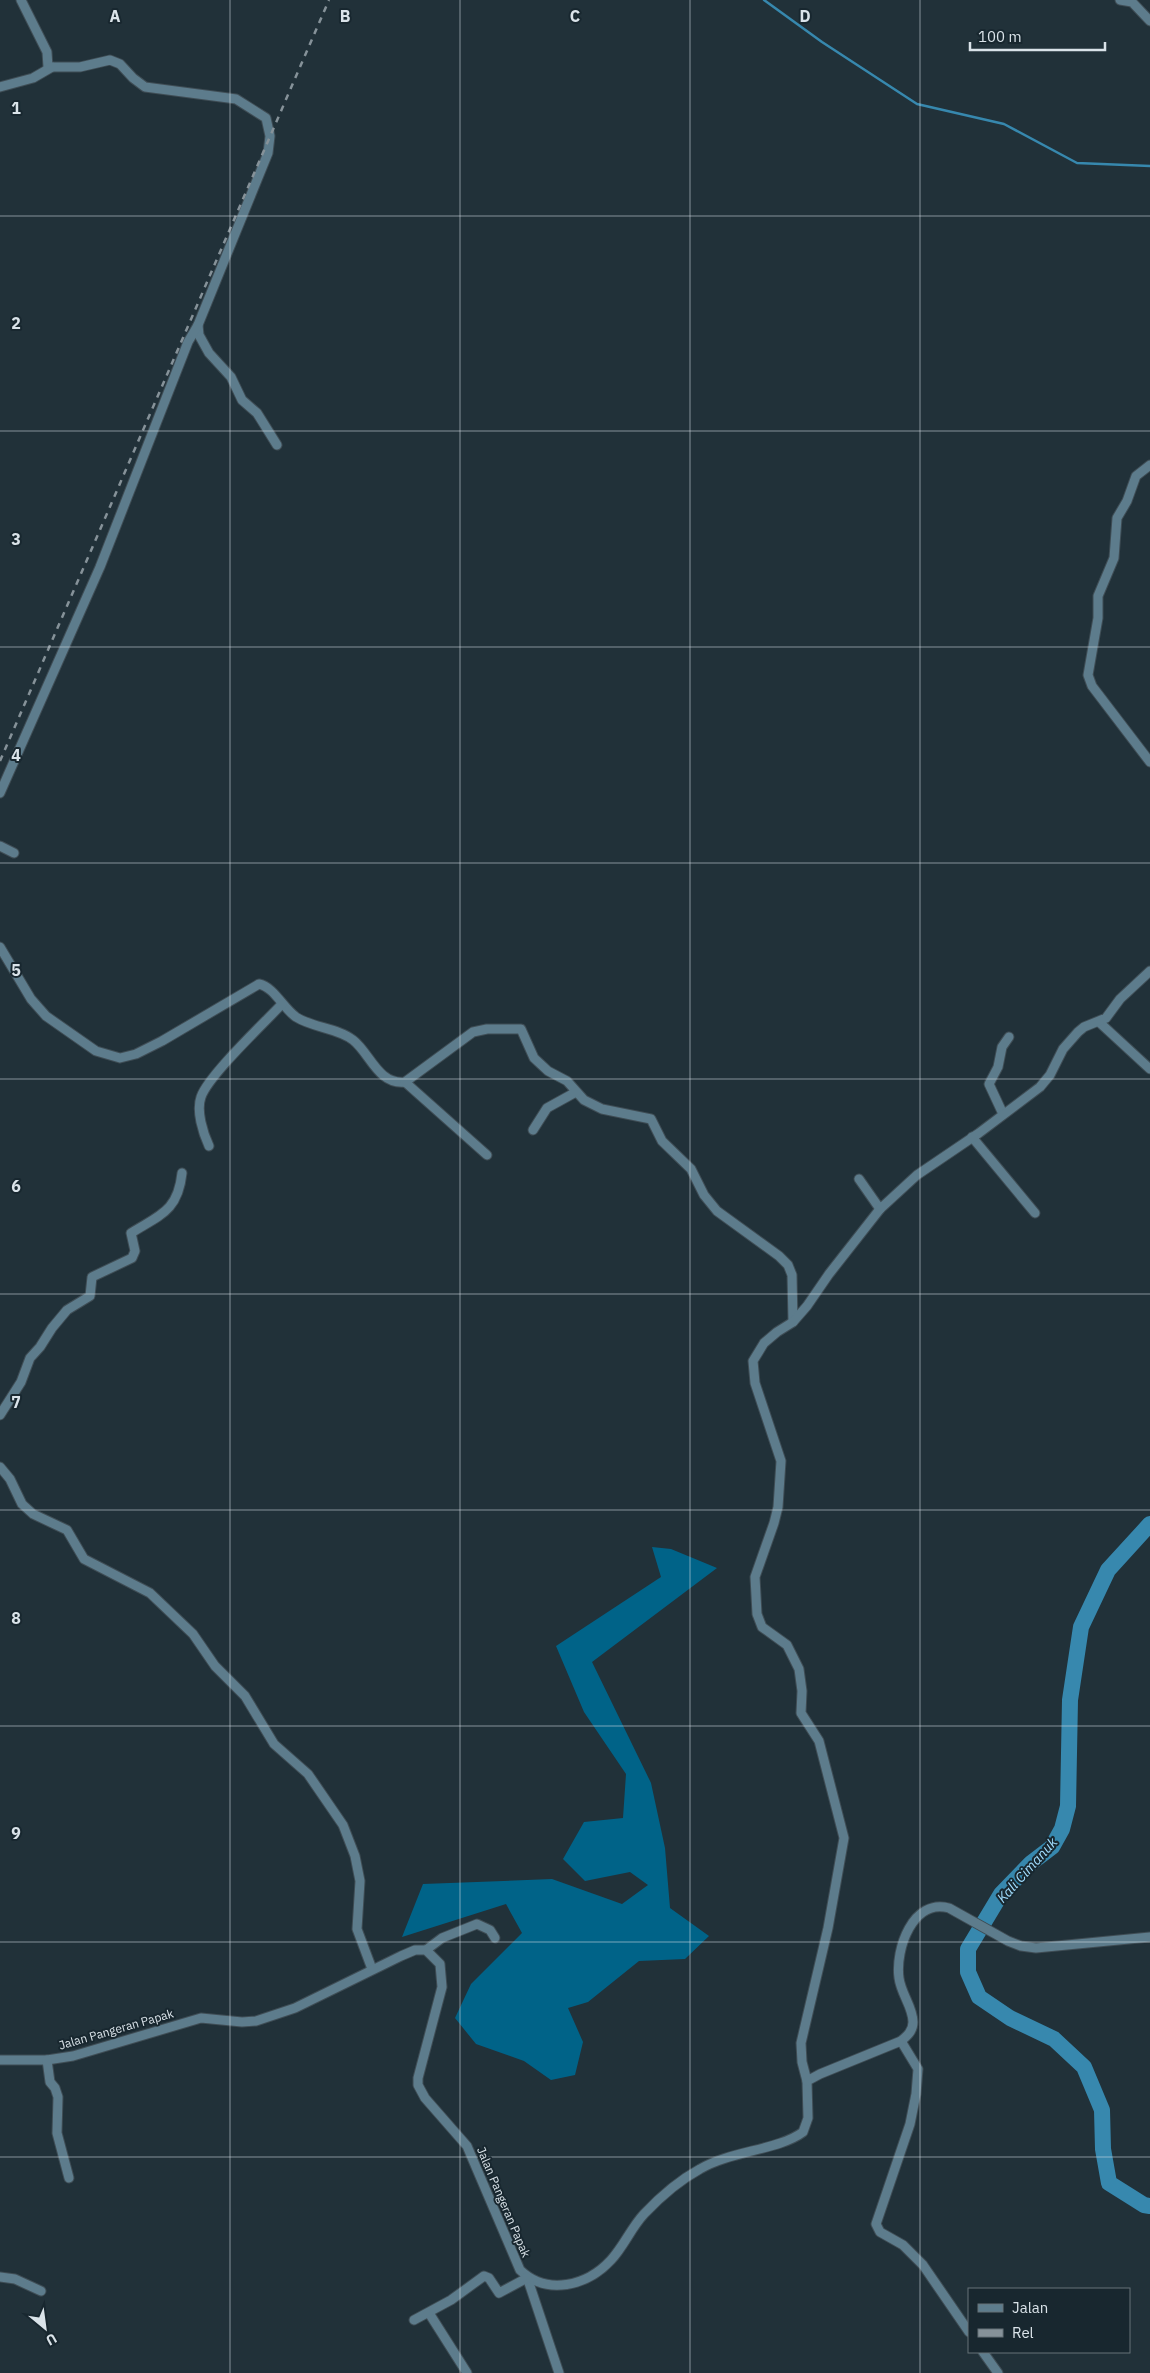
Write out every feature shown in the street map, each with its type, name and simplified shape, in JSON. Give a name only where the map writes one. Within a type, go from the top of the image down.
[{"type":"street","points":[[0,794],[100,567],[188,342],[198,325],[268,153],[270,136],[266,118],[236,99],[146,86],[133,78],[120,64],[110,60],[80,67],[48,67],[47,52],[21,0]]},
{"type":"street","points":[[1120,0],[1132,2],[1150,21]]},
{"type":"street","points":[[0,87],[33,78],[52,67]]},
{"type":"street","points":[[198,325],[199,335],[209,353],[231,377],[242,400],[257,413],[277,445]]},
{"type":"street","points":[[1150,465],[1136,476],[1127,501],[1117,518],[1114,558],[1098,596],[1098,618],[1088,675],[1092,686],[1150,762]]},
{"type":"street","points":[[0,846],[14,853]]},
{"type":"street","points":[[0,947],[31,999],[46,1016],[96,1051],[113,1057],[120,1058],[136,1054],[253,986],[263,985],[304,1022],[352,1039],[383,1074],[396,1082],[404,1082],[473,1032],[518,1027],[524,1031],[530,1051],[539,1064],[567,1081],[584,1100],[602,1109],[651,1119],[662,1142],[691,1169],[704,1195],[717,1211],[779,1256],[788,1266],[792,1275],[794,1322]]},
{"type":"street","name":"Jalan Pangeran Papak","points":[[0,2060],[47,2060],[73,2056],[198,2019],[242,2022],[262,2019],[310,2001],[415,1950],[426,1950],[440,1964],[442,1987],[422,2060],[418,2085],[436,2112],[466,2146],[515,2261],[527,2277],[538,2283],[553,2286],[581,2280],[611,2261],[636,2223],[676,2183],[713,2162],[797,2136],[807,2126],[807,2081],[802,2062],[802,2043],[828,1928],[844,1838],[821,1746],[801,1714],[802,1691],[799,1669],[787,1645],[762,1627],[757,1614],[754,1587],[755,1577],[767,1548],[776,1515],[781,1461],[754,1383],[753,1361],[764,1343],[794,1322],[880,1209],[917,1175],[1040,1087],[1050,1075],[1063,1049],[1078,1032],[1084,1027],[1106,1018],[1120,999],[1150,971]]},
{"type":"street","points":[[209,1146],[202,1128],[200,1098],[213,1078],[282,1004]]},
{"type":"street","points":[[1098,1022],[1150,1069]]},
{"type":"street","points":[[1003,1114],[989,1084],[998,1067],[1002,1047],[1008,1037]]},
{"type":"street","points":[[404,1082],[487,1154]]},
{"type":"street","points":[[533,1130],[547,1108],[576,1092]]},
{"type":"street","points":[[972,1137],[1035,1213]]},
{"type":"street","points":[[0,1415],[21,1382],[30,1358],[40,1348],[52,1328],[67,1310],[90,1296],[92,1277],[132,1258],[135,1252],[131,1233],[173,1205],[180,1191],[182,1173]]},
{"type":"street","points":[[859,1179],[880,1209]]},
{"type":"street","points":[[0,1467],[10,1479],[22,1504],[33,1514],[67,1530],[84,1560],[150,1593],[193,1634],[215,1666],[246,1696],[274,1744],[308,1774],[343,1825],[355,1856],[360,1881],[357,1929],[372,1970]]},
{"type":"street","points":[[807,2081],[902,2041],[912,2030],[912,2015],[899,1978],[901,1950],[910,1928],[924,1911],[934,1906],[950,1908],[1021,1946],[1036,1948],[1150,1936]]},
{"type":"street","points":[[426,1950],[442,1938],[477,1924],[490,1930],[495,1938]]},
{"type":"street","points":[[902,2041],[918,2068],[916,2094],[910,2124],[876,2224],[880,2232],[903,2245],[919,2260],[968,2331]]},
{"type":"street","points":[[47,2060],[50,2082],[55,2088],[58,2097],[57,2133],[69,2178]]},
{"type":"street","points":[[414,2320],[429,2313],[484,2276],[490,2278],[499,2293],[527,2277],[559,2373]]},
{"type":"street","points":[[0,2277],[15,2280],[41,2291]]},
{"type":"street","points":[[429,2313],[467,2373]]},
{"type":"street","points":[[984,2353],[998,2373]]},
{"type":"shaded area","points":[[652,1547],[671,1549],[717,1568],[592,1662],[651,1783],[665,1848],[670,1908],[709,1936],[685,1959],[639,1961],[588,2002],[568,2008],[583,2042],[575,2075],[551,2080],[524,2061],[476,2044],[455,2018],[471,1984],[522,1933],[506,1904],[402,1937],[423,1884],[552,1879],[622,1904],[648,1885],[630,1872],[585,1881],[563,1859],[584,1822],[623,1818],[626,1774],[584,1712],[556,1646],[661,1577]]},
{"type":"waterway","points":[[764,0],[822,42],[917,104],[1004,124],[1077,163],[1150,166]]},
{"type":"waterway","name":"Kali Cimanuk","points":[[1150,1524],[1108,1570],[1081,1627],[1070,1700],[1068,1806],[1062,1829],[1052,1847],[1031,1863],[1001,1894],[968,1949],[968,1972],[979,1997],[1010,2018],[1054,2039],[1084,2067],[1102,2110],[1103,2149],[1109,2183],[1144,2205],[1150,2206]]},
{"type":"railway","points":[[0,761],[329,0]]}]
